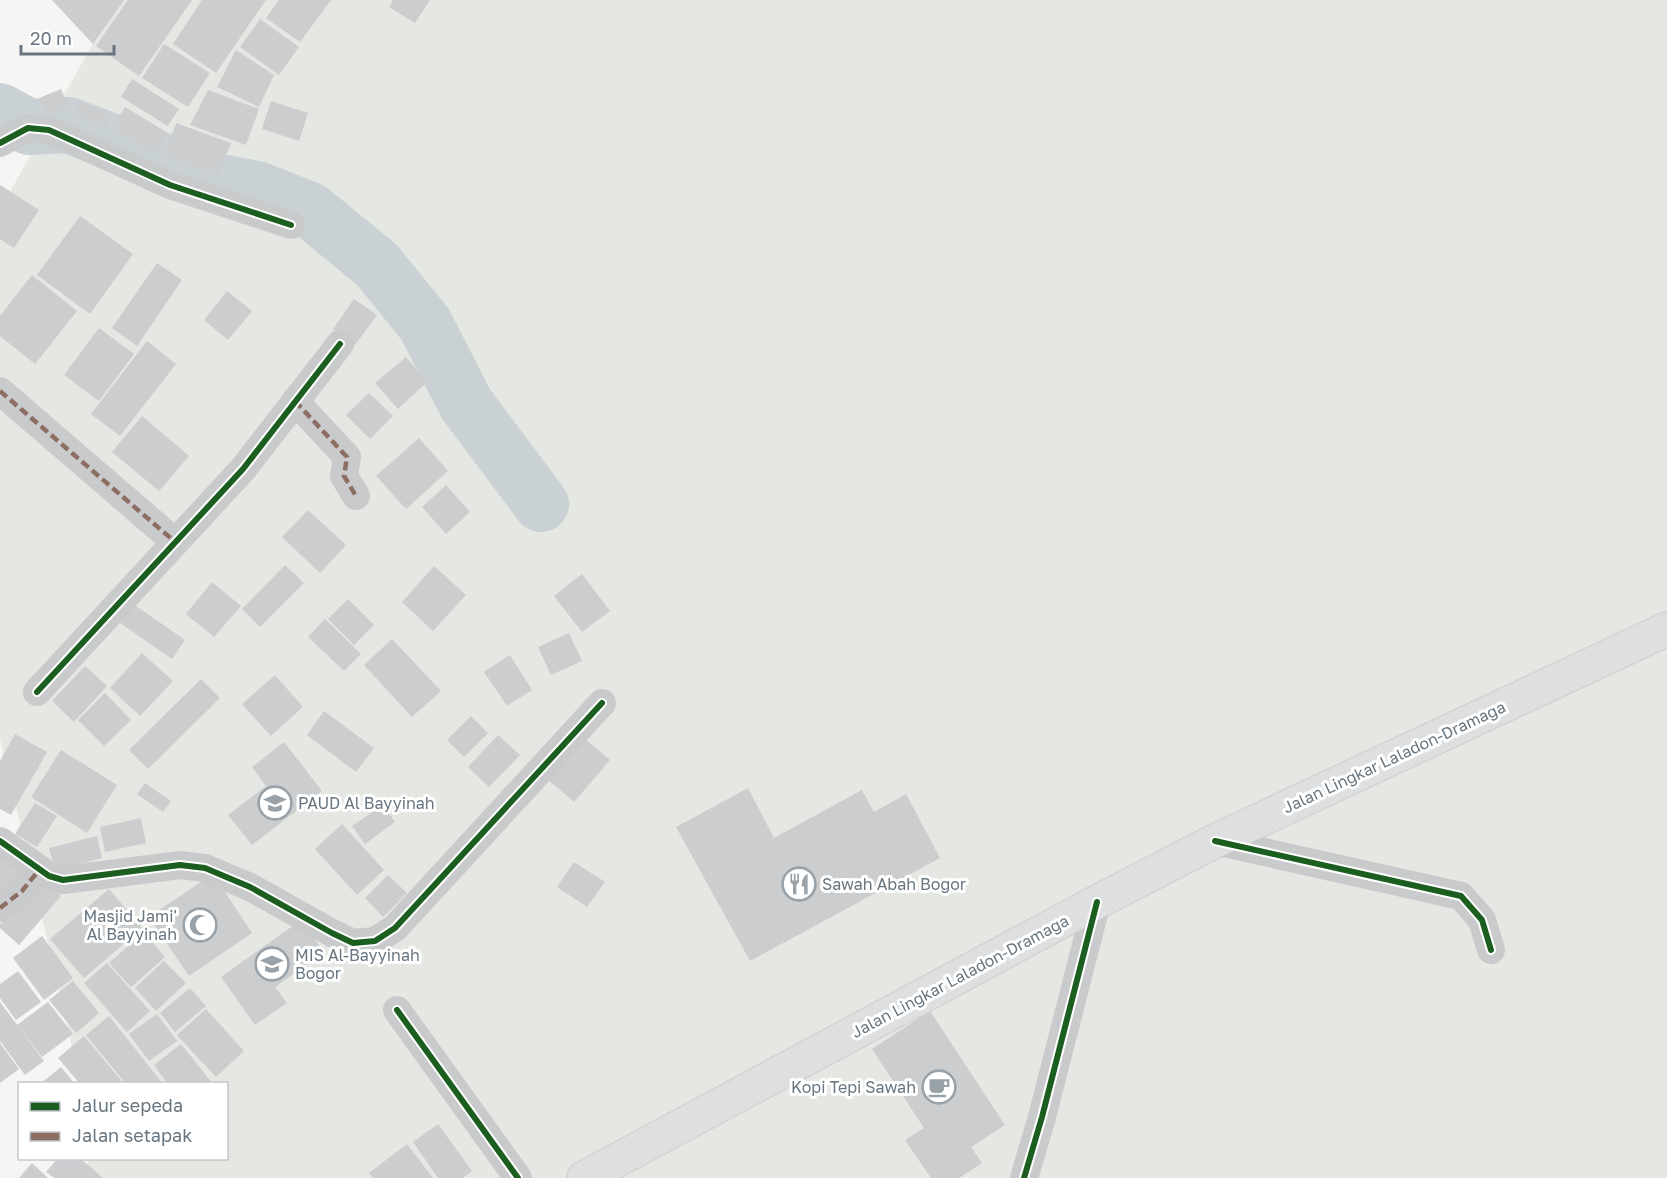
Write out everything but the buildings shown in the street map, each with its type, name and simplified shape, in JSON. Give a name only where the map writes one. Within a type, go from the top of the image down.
[{"type":"main road","name":"Jalan Lingkar Laladon-Dramaga","points":[[584,1178],[1215,841],[1667,629]]},
{"type":"street","points":[[0,143],[28,128],[49,130],[170,185],[291,225]]},
{"type":"street","points":[[37,692],[174,541],[243,469],[340,344]]},
{"type":"street","points":[[0,391],[174,541]]},
{"type":"street","points":[[295,401],[347,457],[344,477],[356,496]]},
{"type":"street","points":[[0,841],[49,876],[63,880],[180,865],[205,868],[250,887],[353,943],[375,941],[395,928],[602,703]]},
{"type":"street","points":[[1215,841],[1461,896],[1482,920],[1491,950]]},
{"type":"street","points":[[0,908],[22,891],[39,869]]},
{"type":"street","points":[[1024,1178],[1042,1118],[1097,902]]},
{"type":"street","points":[[397,1010],[518,1178]]},
{"type":"shaded area","points":[[117,0],[1667,0],[1667,1178],[90,1178],[87,1160],[228,1160],[228,1082],[77,1082],[70,1037],[0,739],[0,210]]},
{"type":"waterway","points":[[0,111],[29,127],[68,125],[215,181],[257,189],[310,210],[377,265],[425,324],[466,404],[541,504]]},
{"type":"marked path","points":[[0,391],[174,541]]},
{"type":"marked path","points":[[295,401],[347,457],[344,476],[356,496]]},
{"type":"marked path","points":[[0,908],[22,891],[40,869]]},
{"type":"cycle path","points":[[0,143],[28,128],[49,130],[170,185],[291,225]]},
{"type":"cycle path","points":[[37,692],[243,469],[340,344]]},
{"type":"cycle path","points":[[0,841],[49,876],[63,880],[180,865],[205,868],[250,887],[353,943],[375,941],[395,928],[602,703]]},
{"type":"cycle path","points":[[1215,841],[1461,896],[1482,920],[1491,950]]},
{"type":"cycle path","points":[[1024,1178],[1042,1117],[1097,902]]},
{"type":"cycle path","points":[[397,1010],[518,1178]]},
{"type":"place","name":"PAUD Al Bayyinah","points":[[275,803]]},
{"type":"place","name":"Sawah Abah Bogor","points":[[799,884]]},
{"type":"place","name":"Masjid Jami' Al Bayyinah","points":[[200,925]]},
{"type":"place","name":"MIS Al-Bayyinah Bogor","points":[[272,964]]},
{"type":"place","name":"Kopi Tepi Sawah","points":[[939,1087]]}]
